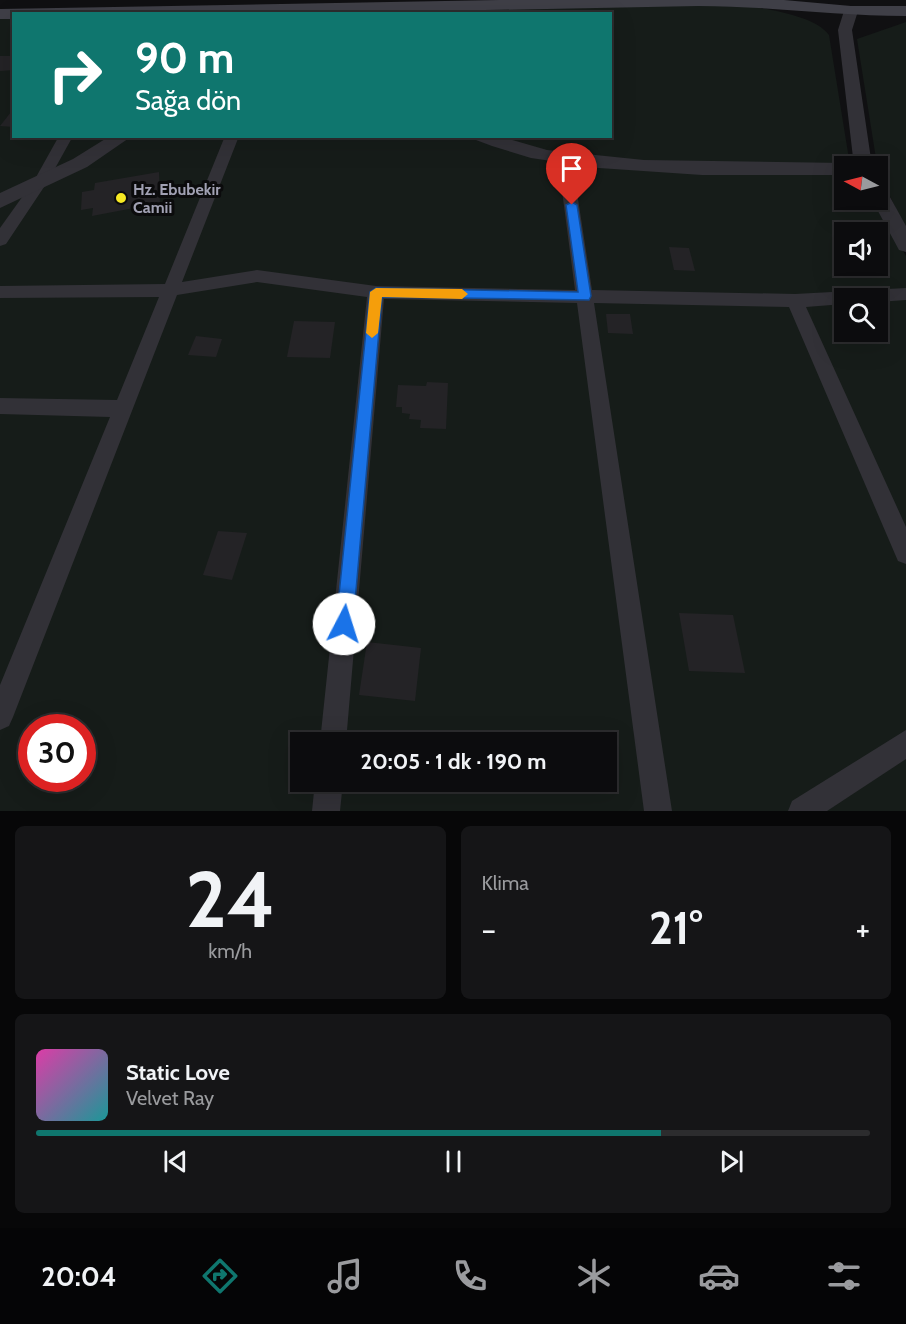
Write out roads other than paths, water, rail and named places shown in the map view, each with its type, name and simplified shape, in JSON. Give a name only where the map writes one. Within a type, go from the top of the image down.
[{"type":"main road","points":[[107,12],[698,1],[823,5],[906,11]]},
{"type":"street","points":[[862,8],[845,30],[862,156]]},
{"type":"street","points":[[0,240],[41,181],[65,138]]},
{"type":"street","points":[[0,201],[80,163],[120,138]]},
{"type":"street","points":[[0,717],[231,138]]},
{"type":"street","points":[[486,138],[499,144],[565,159],[682,170],[834,169]]},
{"type":"street","points":[[565,159],[658,811]]},
{"type":"street","points":[[887,210],[906,245]]},
{"type":"street","points":[[0,292],[171,290],[256,276],[376,292],[795,301],[906,294]]},
{"type":"street","points":[[334,732],[376,292]]},
{"type":"street","points":[[795,301],[906,553]]},
{"type":"street","points":[[0,406],[123,409]]},
{"type":"street","points":[[802,811],[906,743]]},
{"type":"street","points":[[326,811],[328,792]]},
{"type":"place","name":"Hz. Ebubekir Camii","points":[[121,198]]}]
